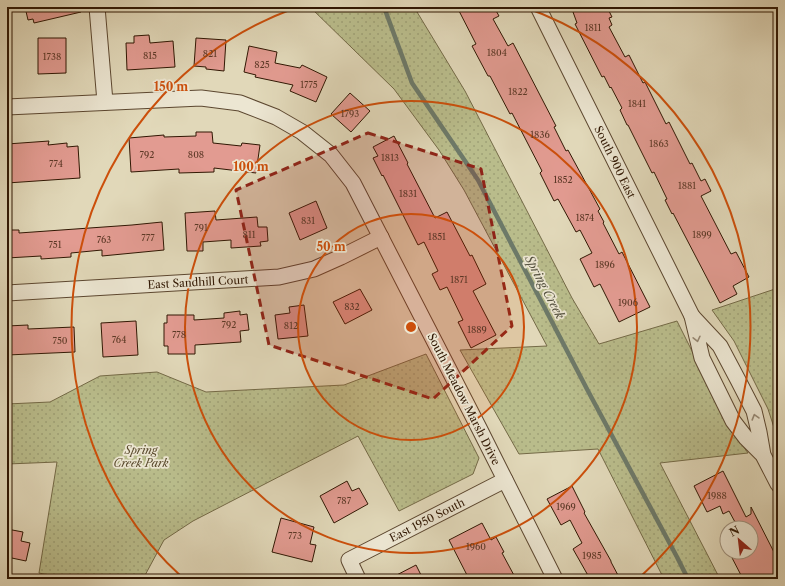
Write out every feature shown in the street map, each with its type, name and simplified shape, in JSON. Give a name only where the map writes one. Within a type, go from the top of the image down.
[{"type":"street","points":[[97,7],[105,102]]},
{"type":"street","name":"South 900 East","points":[[538,7],[692,316],[702,358],[733,421],[746,438],[763,455]]},
{"type":"street","name":"South Meadow Marsh Drive","points":[[7,107],[201,98],[240,103],[276,117],[302,132],[331,156],[353,183],[555,579]]},
{"type":"street","name":"East Sandhill Court","points":[[7,293],[279,277],[314,269],[342,257],[381,237]]},
{"type":"street","name":"South 900 East","points":[[692,316],[720,346],[754,411],[763,455],[778,484]]},
{"type":"street","name":"East 1950 South","points":[[358,579],[349,560],[505,480]]},
{"type":"highlighted area","points":[[368,133],[481,169],[512,326],[433,399],[269,345],[236,190]]},
{"type":"green space","points":[[310,7],[414,7],[465,91],[572,298],[599,344],[677,321],[723,418],[748,453],[660,463],[720,579],[664,579],[598,449],[519,454],[460,350],[547,346],[464,190],[439,150],[394,89]]},
{"type":"green space","points":[[778,288],[778,440],[768,409],[734,341],[712,310]]},
{"type":"green space","name":"Spring Creek Park","points":[[426,354],[479,458],[473,474],[399,511],[358,436],[193,521],[164,540],[143,579],[68,579],[39,573],[57,462],[7,464],[7,404],[50,402],[100,376],[157,372],[206,392],[344,385]]},
{"type":"building","points":[[25,7],[81,7],[81,12],[34,23],[33,19],[28,20]]},
{"type":"building","points":[[457,7],[494,7],[499,16],[493,19],[508,46],[513,43],[556,126],[554,127],[566,151],[568,150],[600,209],[598,211],[604,222],[603,223],[619,254],[622,252],[650,307],[619,322],[600,284],[594,287],[580,259],[592,253],[580,230],[576,232],[558,199],[554,201],[540,173],[542,171],[512,113],[510,114],[472,46],[476,44]]},
{"type":"building","points":[[584,7],[607,7],[612,17],[609,18],[612,25],[609,27],[625,57],[629,55],[643,83],[645,82],[666,124],[669,122],[690,164],[692,163],[701,181],[705,179],[711,191],[701,196],[731,254],[736,252],[749,277],[733,286],[737,294],[720,303],[673,213],[672,214],[665,200],[667,199],[654,172],[652,173],[627,125],[620,110],[622,108],[604,76],[602,77],[575,24],[577,23],[573,12]]},
{"type":"building","points":[[149,35],[150,43],[173,41],[175,67],[127,70],[126,43],[134,43],[134,36]]},
{"type":"building","points":[[38,38],[66,38],[66,73],[38,74]]},
{"type":"building","points":[[196,38],[226,40],[224,71],[194,66]]},
{"type":"building","points":[[249,46],[277,52],[275,63],[300,68],[302,65],[327,77],[316,102],[290,91],[293,85],[255,77],[256,75],[244,72]]},
{"type":"building","points":[[350,93],[370,111],[351,132],[331,114]]},
{"type":"building","points":[[196,132],[212,132],[213,143],[241,146],[242,143],[260,145],[256,173],[214,168],[214,172],[179,173],[179,169],[131,172],[129,138],[164,135],[164,137],[196,136]]},
{"type":"building","points":[[394,136],[435,218],[447,212],[470,256],[472,255],[486,284],[473,291],[496,335],[471,348],[458,322],[463,320],[447,287],[440,290],[432,274],[438,271],[424,242],[418,245],[373,158],[378,156],[373,147]]},
{"type":"building","points":[[49,141],[48,145],[67,143],[67,147],[78,146],[80,178],[7,183],[7,144]]},
{"type":"building","points":[[316,201],[327,228],[300,240],[289,213]]},
{"type":"building","points":[[215,211],[216,220],[257,217],[258,227],[267,227],[268,241],[260,242],[261,246],[231,248],[231,240],[203,242],[203,251],[187,251],[185,213]]},
{"type":"building","points":[[162,222],[164,250],[102,256],[102,250],[71,253],[71,257],[41,259],[41,256],[7,258],[7,230],[19,230],[19,233]]},
{"type":"building","points":[[360,289],[372,310],[345,324],[333,302]]},
{"type":"building","points":[[304,305],[308,336],[278,339],[275,315],[290,313],[289,307]]},
{"type":"building","points":[[240,311],[240,315],[247,314],[249,330],[240,331],[241,342],[195,345],[195,354],[168,354],[168,346],[164,346],[164,323],[167,323],[167,315],[194,315],[194,320],[224,318],[224,313]]},
{"type":"building","points":[[136,321],[138,355],[103,357],[101,323]]},
{"type":"building","points":[[28,325],[28,329],[74,327],[75,352],[7,355],[7,326]]},
{"type":"building","points":[[723,471],[746,517],[751,514],[751,507],[758,520],[734,520],[729,511],[723,514],[720,506],[707,512],[694,486]]},
{"type":"building","points":[[347,481],[352,491],[359,488],[368,504],[334,523],[320,496]]},
{"type":"building","points":[[572,486],[585,512],[584,513],[620,579],[590,579],[573,549],[582,543],[570,520],[561,525],[547,499]]},
{"type":"building","points":[[281,518],[314,527],[310,544],[316,545],[312,562],[272,552]]},
{"type":"building","points":[[482,523],[491,540],[496,537],[504,552],[502,553],[516,579],[469,579],[449,540]]},
{"type":"building","points":[[759,523],[778,560],[778,579],[743,579],[733,560],[759,560]]},
{"type":"building","points":[[7,529],[23,532],[21,541],[30,543],[26,561],[7,557]]},
{"type":"building","points":[[416,565],[423,579],[389,579]]},
{"type":"waterway","name":"Spring Creek","points":[[384,7],[412,83],[478,180],[688,579]]}]
